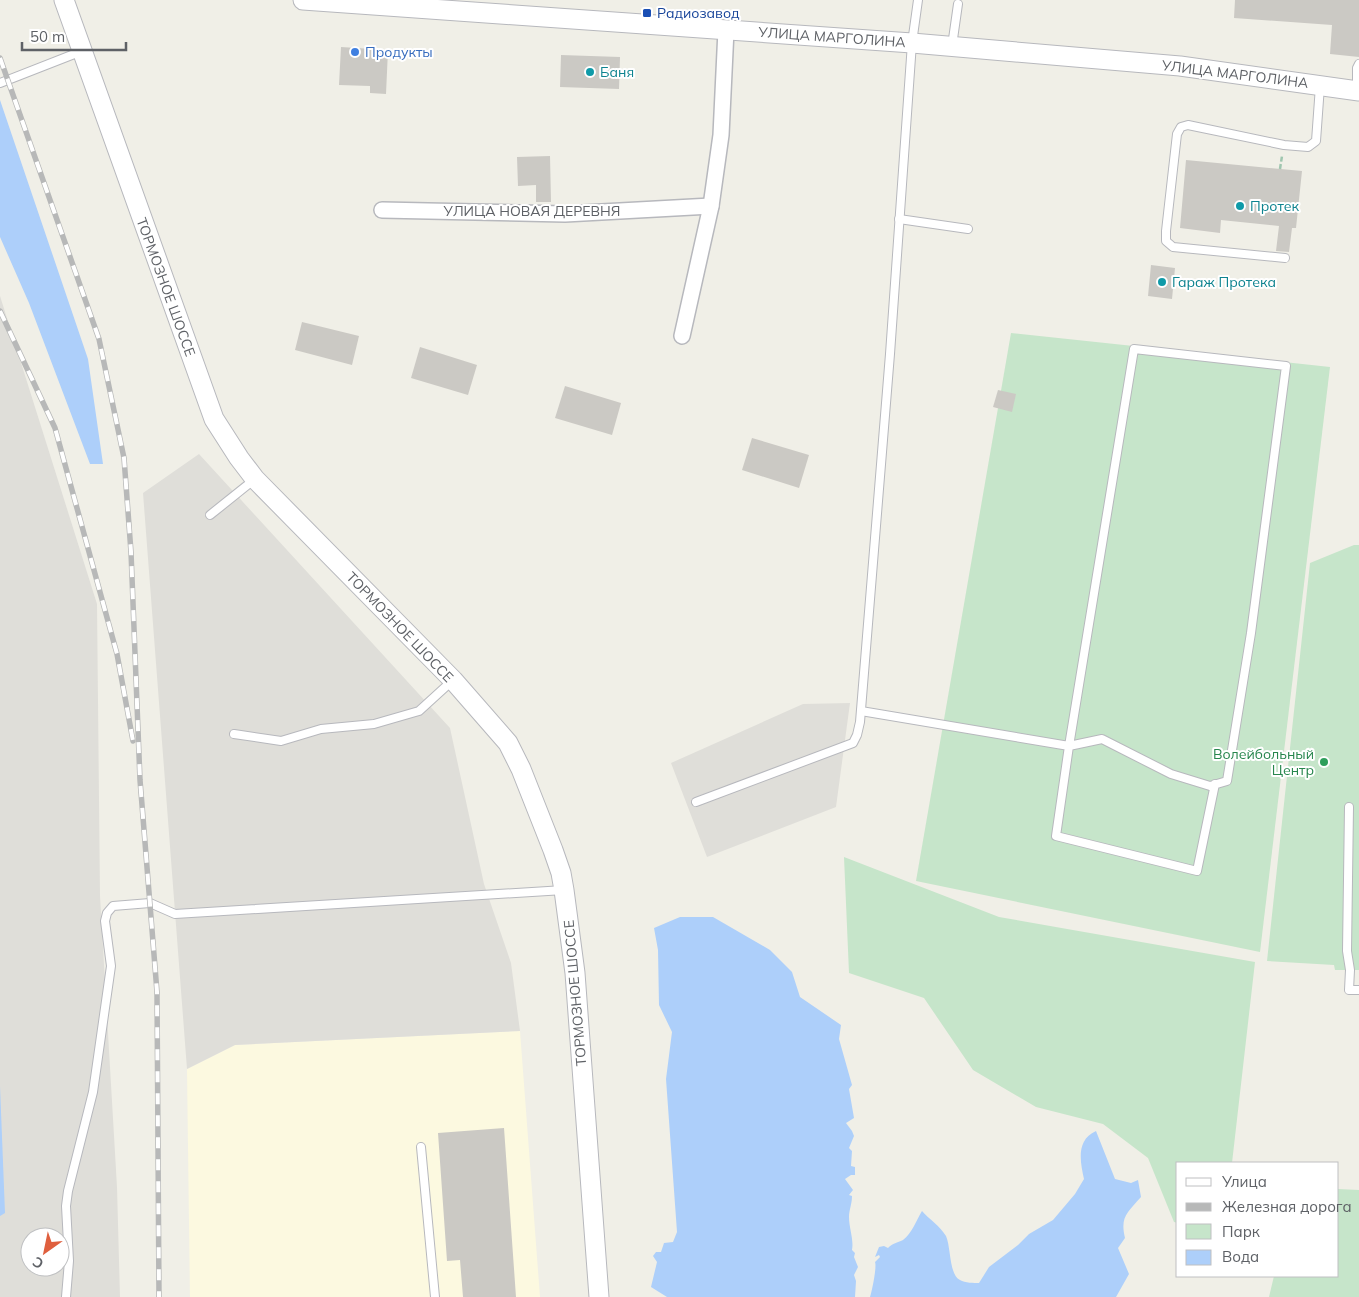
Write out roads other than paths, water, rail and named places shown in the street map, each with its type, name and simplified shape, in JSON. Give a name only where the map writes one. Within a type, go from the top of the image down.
[{"type":"street","name":"УЛИЦА МАРГОЛИНА","points":[[303,0],[952,46],[1180,66],[1358,91]]},
{"type":"street","name":"ТОРМОЗНОЕ ШОССЕ","points":[[66,1],[82,51],[214,419],[238,458],[255,479],[453,680],[508,742],[521,769],[554,850],[564,890],[575,973],[599,1297]]},
{"type":"street","points":[[682,336],[711,206],[721,135],[726,30]]},
{"type":"street","name":"УЛИЦА НОВАЯ ДЕРЕВНЯ","points":[[382,210],[565,214],[711,206]]},
{"type":"lane","points":[[696,802],[853,743],[857,735],[861,711],[912,43],[918,0]]},
{"type":"lane","points":[[952,46],[958,4]]},
{"type":"lane","points":[[0,83],[82,51]]},
{"type":"lane","points":[[1358,91],[1357,68],[1359,64]]},
{"type":"lane","points":[[1285,258],[1173,247],[1166,240],[1177,134],[1181,127],[1188,125],[1308,147],[1316,141],[1320,86]]},
{"type":"lane","points":[[899,219],[968,229]]},
{"type":"lane","points":[[861,711],[1070,746],[1102,739],[1171,774],[1210,786],[1215,784],[1227,781],[1251,633],[1286,366],[1134,349],[1070,746],[1056,836],[1197,871],[1215,784]]},
{"type":"lane","points":[[210,516],[255,479]]},
{"type":"lane","points":[[234,734],[281,741],[321,729],[374,724],[419,711],[453,680]]},
{"type":"lane","points":[[1349,807],[1347,951],[1350,970],[1349,990],[1359,990]]},
{"type":"lane","points":[[66,1297],[69,1260],[66,1206],[68,1191],[94,1092],[111,966],[106,921],[107,913],[113,906],[150,903],[175,914],[564,890]]},
{"type":"lane","points":[[421,1147],[434,1297]]},
{"type":"water","points":[[0,100],[88,359],[103,464],[90,464],[29,303],[0,237]]},
{"type":"water","points":[[680,917],[713,917],[770,950],[792,972],[800,997],[841,1025],[839,1039],[852,1085],[849,1089],[854,1118],[846,1123],[854,1136],[849,1148],[852,1151],[851,1166],[855,1167],[855,1175],[845,1179],[853,1190],[849,1195],[852,1196],[849,1217],[852,1250],[855,1253],[854,1257],[858,1267],[854,1275],[856,1281],[855,1297],[667,1297],[651,1287],[657,1262],[653,1256],[656,1252],[661,1252],[664,1243],[673,1242],[677,1232],[666,1079],[672,1032],[659,1005],[658,950],[654,928]]},
{"type":"water","points":[[0,1086],[5,1213],[0,1216]]},
{"type":"water","points":[[1096,1131],[1115,1179],[1131,1183],[1138,1180],[1141,1197],[1128,1211],[1124,1220],[1125,1238],[1118,1248],[1129,1274],[1116,1297],[870,1297],[875,1274],[875,1262],[880,1257],[879,1255],[875,1257],[879,1247],[884,1246],[888,1248],[903,1240],[922,1211],[946,1236],[952,1267],[956,1277],[964,1282],[979,1283],[989,1267],[1029,1234],[1053,1220],[1075,1194],[1084,1179],[1081,1165],[1082,1145]]},
{"type":"railway","points":[[0,58],[99,339],[124,458],[131,552],[140,780],[157,992],[159,1297]]},
{"type":"railway","points":[[0,311],[55,428],[117,654],[133,741]]},
{"type":"place","name":"Радиозавод","points":[[647,13]]},
{"type":"place","name":"Продукты","points":[[355,52]]},
{"type":"place","name":"Баня","points":[[590,72]]},
{"type":"place","name":"Протек","points":[[1240,206]]},
{"type":"place","name":"Гараж Протека","points":[[1162,282]]},
{"type":"place","name":"Волейбольный Центр","points":[[1324,762]]}]
